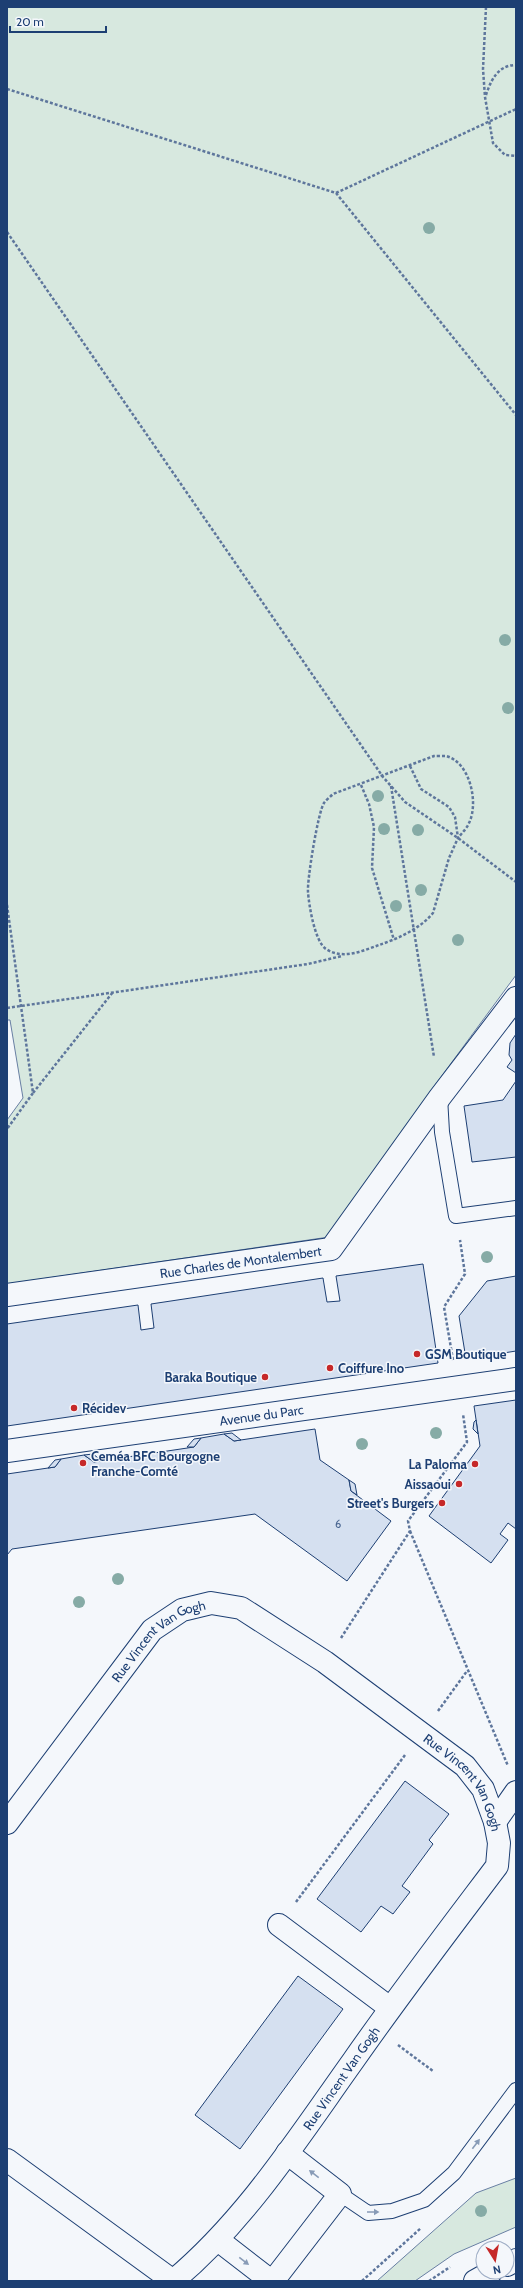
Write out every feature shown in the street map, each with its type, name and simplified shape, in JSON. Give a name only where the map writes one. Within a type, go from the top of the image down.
[{"type":"street","name":"Rue Charles de Montalembert","points":[[7,1295],[331,1248],[440,1096],[516,998]]},
{"type":"street","name":"Avenue du Parc","points":[[7,1452],[516,1379]]},
{"type":"street","name":"Rue Vincent Van Gogh","points":[[7,1823],[152,1630],[182,1610],[211,1603],[241,1608],[325,1662],[465,1766],[483,1789],[495,1822],[499,1843],[497,1866],[390,2008],[287,2153],[218,2240],[173,2281],[7,2160]]},
{"type":"street","points":[[495,1822],[516,1792]]},
{"type":"street","points":[[279,1925],[390,2008]]},
{"type":"street","points":[[218,2240],[272,2281],[340,2194],[287,2153]]},
{"type":"lane","points":[[440,1096],[442,1132],[456,1216],[516,1208]]},
{"type":"lane","points":[[340,2194],[368,2213],[392,2211],[424,2200],[454,2173],[516,2090]]},
{"type":"path","points":[[486,7],[483,69],[485,97],[493,144],[505,155],[516,156]]},
{"type":"path","points":[[485,97],[495,75],[510,65],[516,65]]},
{"type":"path","points":[[7,89],[336,192],[516,415]]},
{"type":"path","points":[[336,192],[516,110]]},
{"type":"path","points":[[7,232],[382,777],[405,802],[458,838],[516,882]]},
{"type":"path","points":[[7,1008],[308,964],[343,955],[394,940],[427,920],[433,913],[449,858],[458,838],[470,823],[475,802],[469,778],[458,765],[447,756],[434,756],[361,785],[333,794],[324,803],[313,848],[308,892],[317,937],[326,949],[343,955]]},
{"type":"path","points":[[410,766],[421,789],[449,807],[455,817],[458,838]]},
{"type":"path","points":[[361,785],[369,804],[374,827],[372,868],[394,940]]},
{"type":"path","points":[[390,785],[440,1096]]},
{"type":"path","points":[[7,906],[33,1093]]},
{"type":"path","points":[[7,1129],[33,1093],[113,992]]},
{"type":"path","points":[[456,1216],[465,1274],[444,1307],[467,1442],[408,1521],[410,1531],[467,1671],[510,1770]]},
{"type":"path","points":[[325,1662],[410,1531]]},
{"type":"path","points":[[279,1925],[467,1671]]},
{"type":"path","points":[[393,2042],[433,2071]]},
{"type":"shaded area","points":[[7,7],[516,7],[516,975],[438,1081],[329,1237],[7,1284],[7,1120],[23,1098],[10,1020],[7,1020]]},
{"type":"shaded area","points":[[516,2178],[516,2227],[486,2240],[475,2240],[475,2245],[454,2254],[415,2281],[377,2281],[476,2193]]},
{"type":"building","points":[[516,1034],[516,1073],[507,1067],[512,1060],[509,1055],[510,1043]]},
{"type":"building","points":[[516,1081],[516,1157],[472,1162],[464,1106],[503,1100]]},
{"type":"building","points":[[423,1264],[438,1363],[7,1426],[7,1324],[138,1305],[141,1330],[154,1328],[151,1304],[323,1278],[327,1302],[340,1301],[336,1276]]},
{"type":"building","points":[[516,1276],[516,1351],[466,1359],[459,1316],[487,1281]]},
{"type":"building","points":[[516,1400],[516,1529],[508,1523],[500,1534],[508,1540],[491,1563],[429,1516],[480,1446],[474,1406]]},
{"type":"building","points":[[476,1420],[478,1434],[473,1429],[474,1422]]},
{"type":"building","points":[[315,1429],[320,1460],[349,1480],[351,1491],[391,1521],[347,1581],[255,1514],[12,1549],[7,1555],[7,1474],[55,1467],[61,1459],[84,1455],[94,1462],[194,1447],[201,1438],[224,1434],[234,1441]]},
{"type":"building","points":[[232,1433],[241,1440],[234,1441],[224,1434]]},
{"type":"building","points":[[201,1438],[194,1447],[187,1447],[194,1439]]},
{"type":"building","points":[[93,1454],[102,1461],[94,1462],[84,1455]]},
{"type":"building","points":[[61,1459],[55,1467],[48,1468],[55,1460]]},
{"type":"building","points":[[349,1480],[355,1484],[357,1495],[351,1491]]},
{"type":"building","points":[[405,1781],[449,1814],[429,1840],[433,1844],[402,1886],[410,1892],[393,1914],[381,1906],[361,1932],[317,1899]]},
{"type":"building","points":[[298,1976],[343,2009],[240,2149],[195,2115]]},
{"type":"place","name":"GSM Boutique","points":[[417,1354]]},
{"type":"place","name":"Coiffure Ino","points":[[330,1368]]},
{"type":"place","name":"Baraka Boutique","points":[[265,1377]]},
{"type":"place","name":"Récidev","points":[[74,1408]]},
{"type":"place","name":"Ceméa BFC Bourgogne Franche-Comté","points":[[83,1463]]},
{"type":"place","name":"La Paloma","points":[[475,1464]]},
{"type":"place","name":"Aissaoui","points":[[459,1484]]},
{"type":"place","name":"Street's Burgers","points":[[442,1503]]}]
